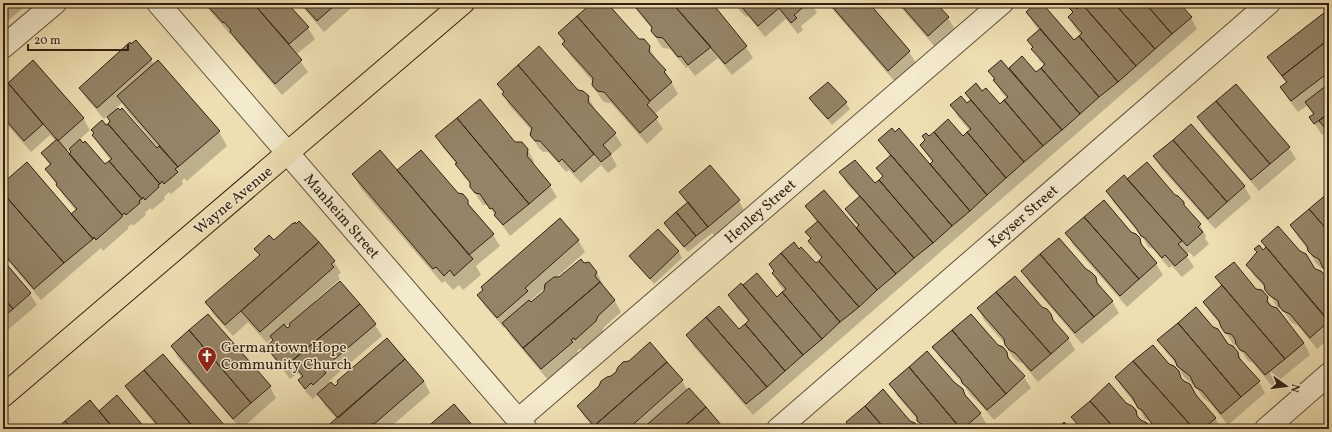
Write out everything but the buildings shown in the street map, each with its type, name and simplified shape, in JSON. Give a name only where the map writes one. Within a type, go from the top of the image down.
[{"type":"main road","name":"Wayne Avenue","points":[[3,396],[463,3]]},
{"type":"street","points":[[3,47],[55,3]]},
{"type":"street","name":"Manheim Street","points":[[158,3],[522,424]]},
{"type":"street","name":"Henley Street","points":[[522,424],[1002,3]]},
{"type":"street","name":"Keyser Street","points":[[778,429],[1269,3]]},
{"type":"street","points":[[1266,429],[1329,374]]},
{"type":"place","name":"Germantown Hope Community Church","points":[[207,373]]}]
